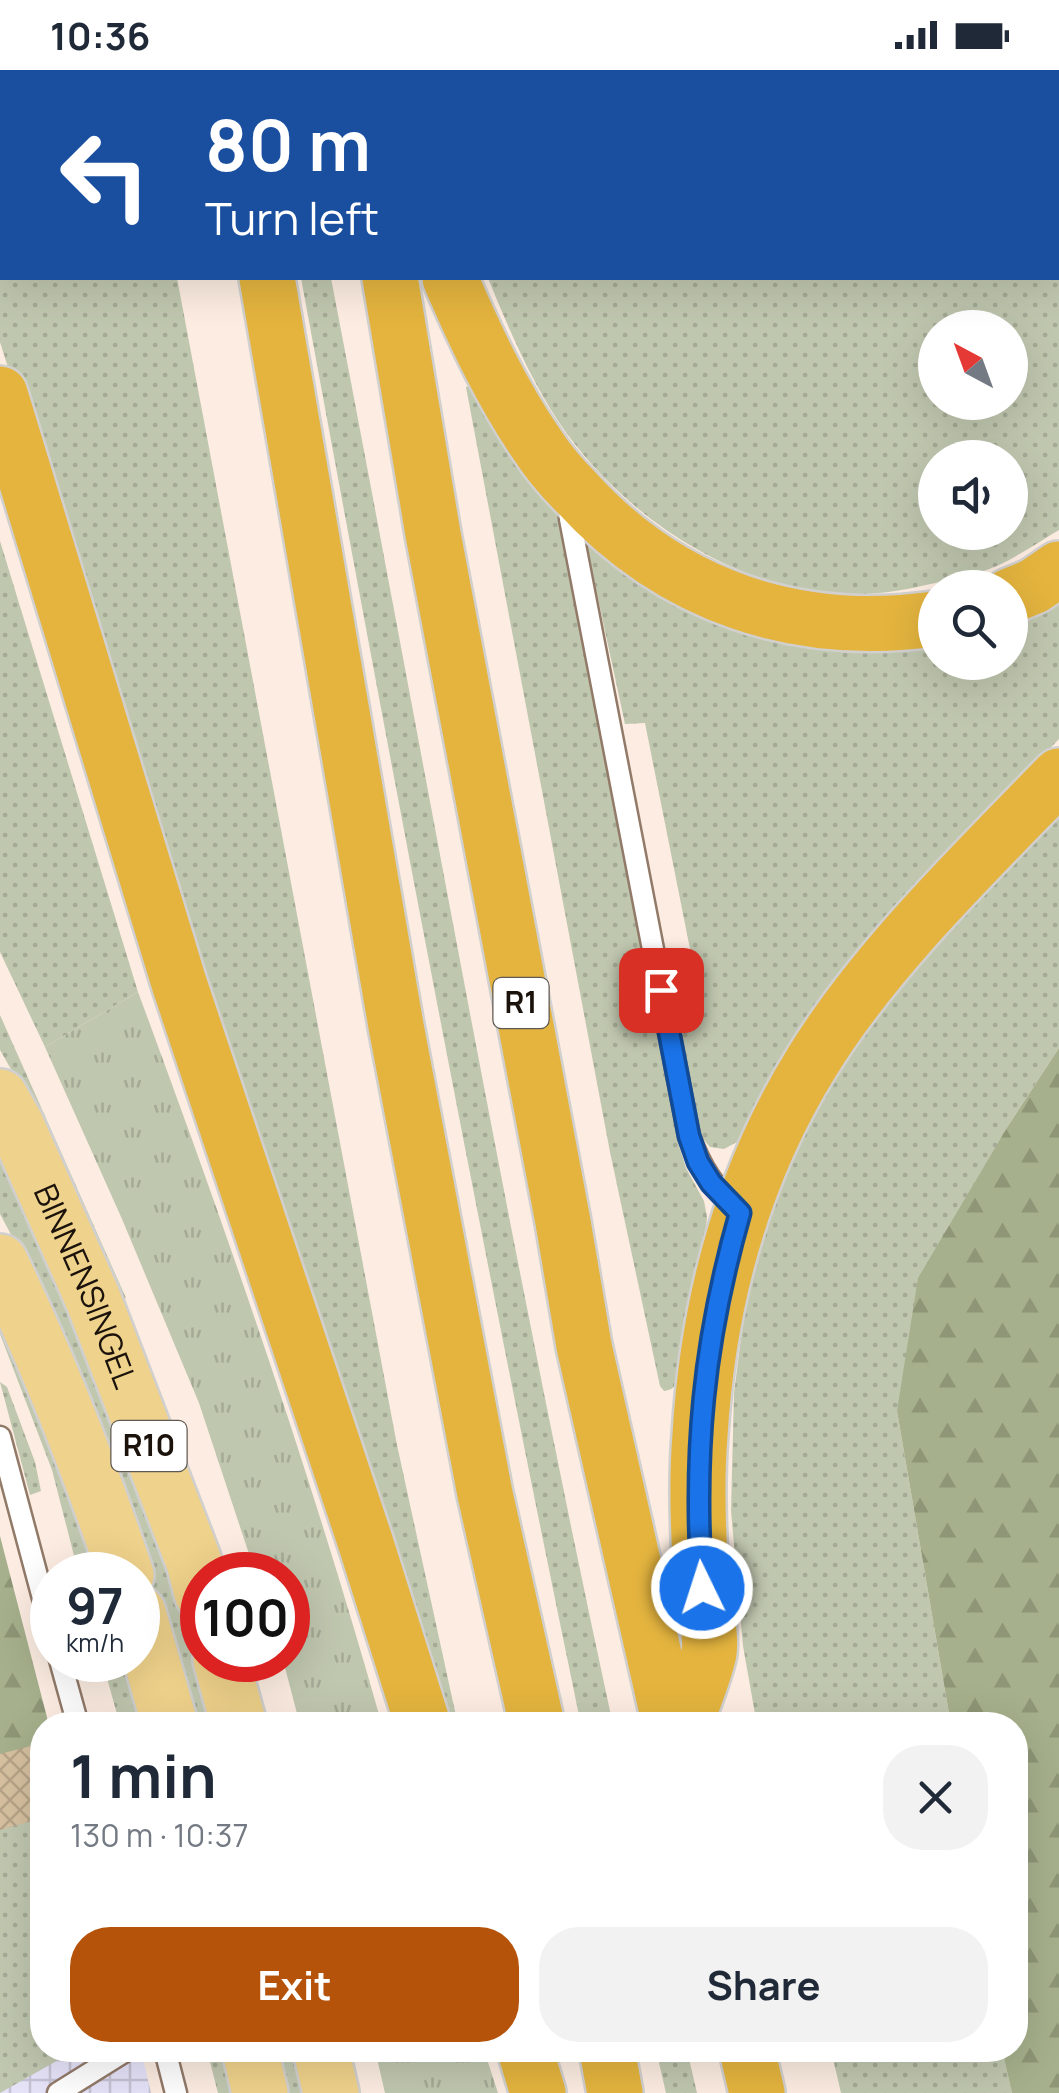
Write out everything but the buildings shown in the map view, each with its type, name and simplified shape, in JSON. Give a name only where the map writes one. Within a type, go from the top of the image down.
[{"type":"highway","points":[[267,280],[396,1026],[485,1494],[534,1712]]},
{"type":"highway","name":"R1","points":[[390,280],[433,534],[584,1346],[667,1712]]},
{"type":"highway","points":[[451,280],[484,354],[540,449],[598,517],[636,549],[674,574],[716,594],[800,620],[842,624],[918,621]]},
{"type":"highway","points":[[2,402],[180,983],[419,1712]]},
{"type":"highway","points":[[1028,588],[1059,570]]},
{"type":"highway","points":[[689,1712],[710,1651],[698,1522],[705,1378],[723,1274],[762,1154],[813,1059],[858,996],[1059,776]]},
{"type":"highway","points":[[529,2062],[538,2093]]},
{"type":"highway","points":[[609,2062],[615,2093]]},
{"type":"highway","points":[[750,2062],[757,2093]]},
{"type":"main road","name":"BINNENSINGEL","points":[[0,1097],[93,1299],[190,1552]]},
{"type":"main road","name":"BINNENSINGEL","points":[[0,1262],[24,1312],[118,1552]]},
{"type":"main road","points":[[158,1682],[166,1712]]},
{"type":"main road","points":[[227,1682],[235,1712]]},
{"type":"main road","points":[[253,2062],[260,2093]]},
{"type":"main road","points":[[324,2062],[331,2093]]},
{"type":"lane","points":[[568,484],[570,519],[689,1136],[711,1183],[740,1213]]},
{"type":"lane","points":[[0,1438],[31,1552]]},
{"type":"lane","points":[[66,1682],[74,1712]]},
{"type":"lane","points":[[58,2093],[108,2062]]},
{"type":"lane","points":[[168,2062],[176,2093]]},
{"type":"shaded area","points":[[30,1821],[30,2062],[144,2062],[151,2093],[0,2093],[0,1830]]},
{"type":"green space","points":[[0,280],[177,280],[397,1445],[455,1712],[431,1712],[0,342]]},
{"type":"green space","points":[[301,280],[331,280],[503,1183],[610,1712],[578,1712],[437,1002]]},
{"type":"green space","points":[[489,280],[1059,280],[1059,530],[1028,549],[1028,440],[918,440],[918,550],[1026,550],[987,570],[918,570],[918,587],[903,590],[835,594],[796,588],[720,561],[652,519],[592,465],[543,397]]},
{"type":"green space","points":[[482,382],[553,495],[679,1146],[704,1201],[707,1217],[679,1380],[667,1391],[660,1386],[610,1152],[466,387]]},
{"type":"green space","points":[[585,538],[918,632],[918,680],[1028,680],[1028,610],[1059,595],[1059,739],[924,879],[839,977],[767,1084],[737,1142],[724,1149],[710,1147],[700,1135],[679,1030],[684,1009],[698,989],[645,723],[625,724]]},
{"type":"green space","points":[[0,541],[138,992],[45,1047],[0,952]]},
{"type":"green space","points":[[1059,815],[1059,1048],[1008,1126],[897,1411],[949,1712],[755,1712],[743,1646],[731,1511],[734,1393],[748,1282],[783,1176],[819,1102],[865,1033],[952,925]]},
{"type":"green space","points":[[138,992],[268,1356],[378,1712],[297,1712],[289,1682],[310,1682],[310,1552],[248,1552],[199,1403],[45,1047]]},
{"type":"green space","points":[[0,1015],[126,1298],[113,1304],[20,1085],[0,1050]]},
{"type":"green space","points":[[1059,1048],[1059,2093],[1012,2093],[1005,2062],[1028,2062],[1028,1712],[949,1712],[897,1411],[918,1278]]},
{"type":"green space","points":[[0,1157],[38,1233],[150,1507],[180,1594],[180,1682],[207,1682],[216,1712],[188,1712],[160,1616],[160,1552],[139,1552],[15,1242],[0,1214]]},
{"type":"green space","points":[[0,1308],[95,1552],[73,1552],[52,1470],[0,1334]]},
{"type":"green space","points":[[0,1382],[7,1387],[35,1462],[41,1491],[30,1495]]},
{"type":"green space","points":[[0,1536],[30,1652],[30,1682],[38,1682],[46,1712],[30,1712],[30,1821],[0,1830]]},
{"type":"green space","points":[[108,1682],[137,1682],[146,1712],[116,1712]]},
{"type":"green space","points":[[30,1821],[30,2062],[55,2062],[0,2093],[0,1830]]},
{"type":"green space","points":[[210,2062],[235,2062],[242,2093],[218,2093]]},
{"type":"green space","points":[[274,2062],[301,2062],[307,2093],[280,2093]]},
{"type":"green space","points":[[378,2062],[488,2062],[498,2093],[385,2093]]},
{"type":"green space","points":[[659,2062],[690,2062],[697,2093],[666,2093]]},
{"type":"green space","points":[[834,2062],[1005,2062],[1012,2093],[841,2093]]},
{"type":"route","points":[[661,990],[689,1136],[698,1162],[711,1183],[740,1213],[723,1274],[705,1378],[698,1474],[702,1588]]}]
